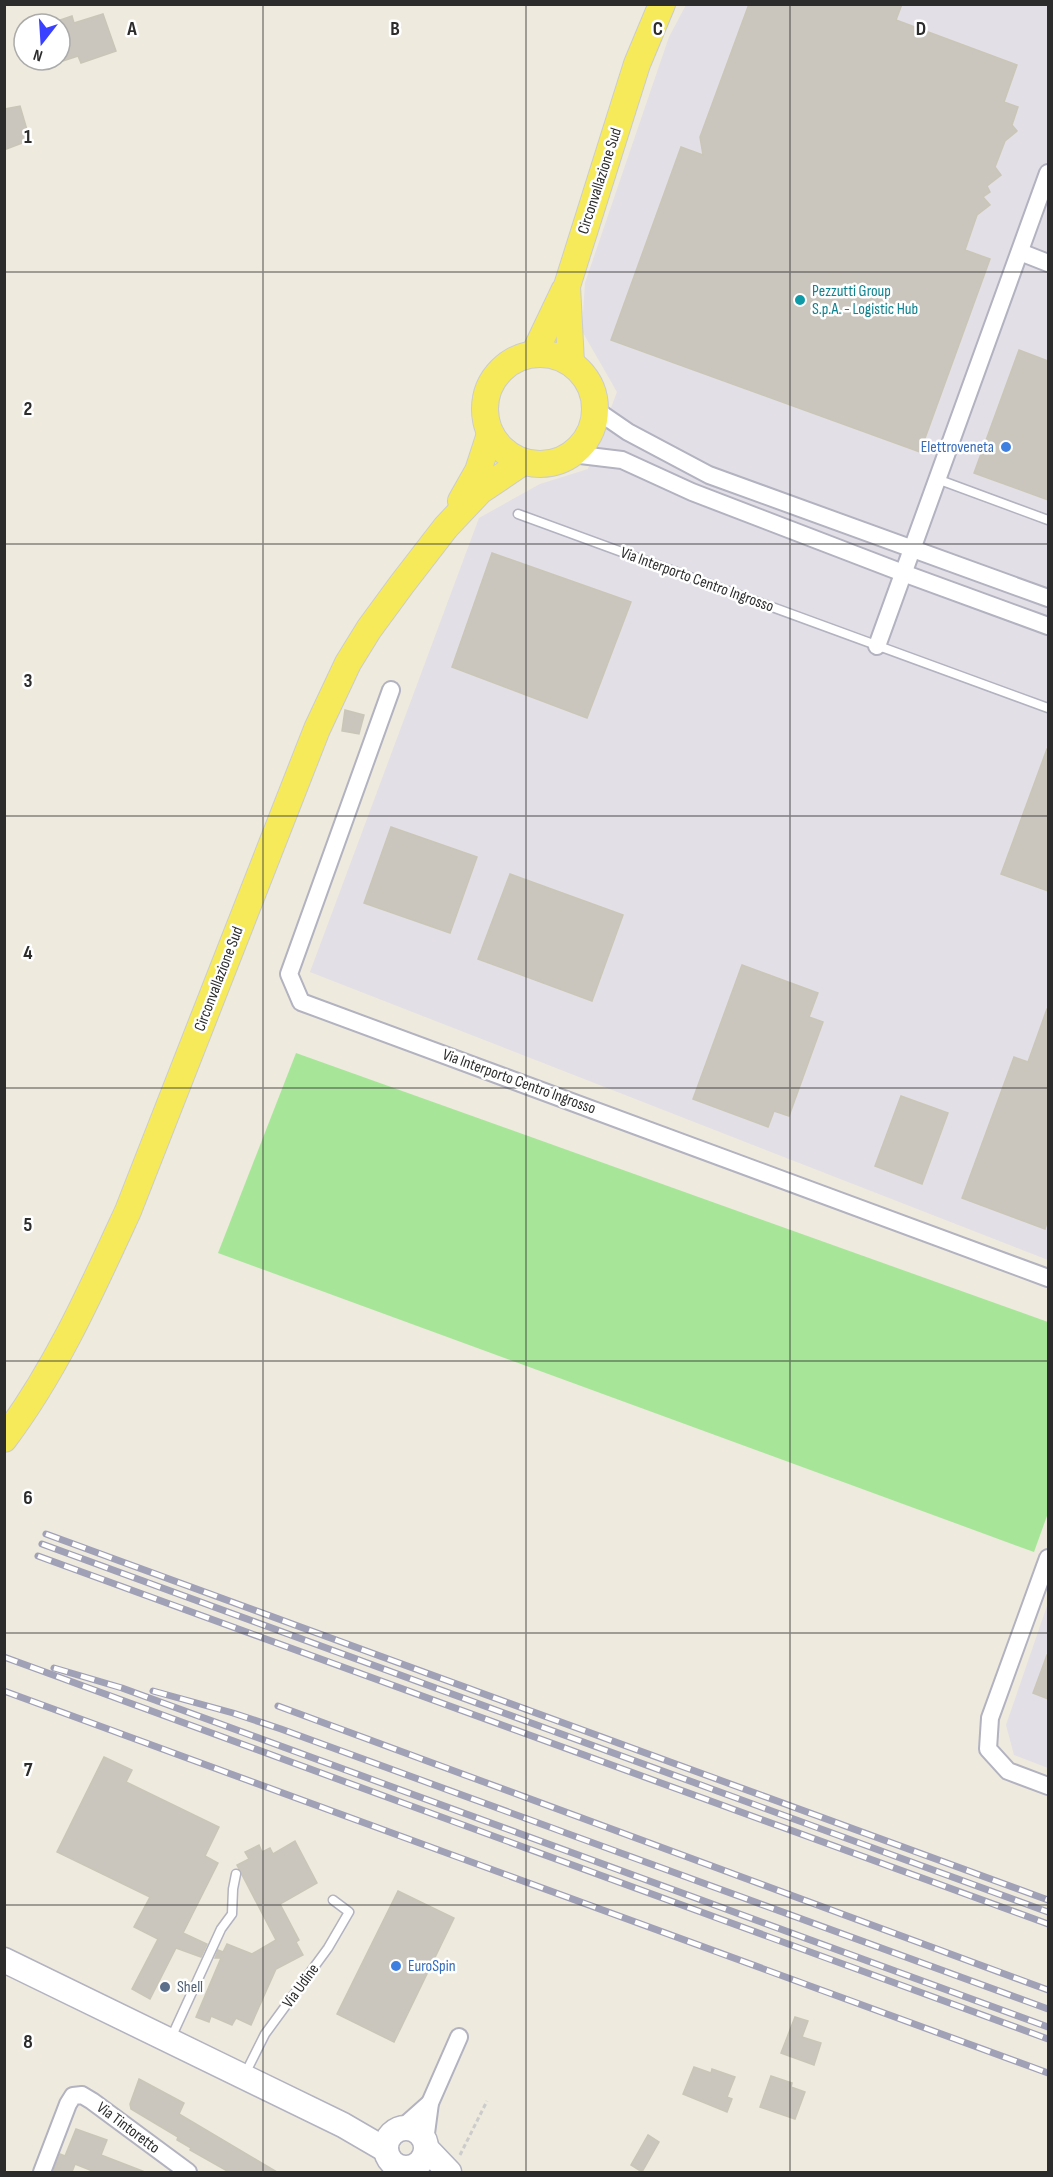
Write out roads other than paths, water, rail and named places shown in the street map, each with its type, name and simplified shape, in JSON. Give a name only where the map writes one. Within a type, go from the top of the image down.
[{"type":"main road","name":"Circonvallazione Sud","points":[[571,363],[567,286],[637,64],[662,4]]},
{"type":"main road","points":[[534,354],[567,286]]},
{"type":"main road","points":[[534,354],[560,357],[571,363],[582,372],[589,384],[596,410],[589,435],[582,446],[572,454],[549,464],[523,462],[510,455],[490,434],[486,419],[485,404],[492,383],[506,365],[534,354]]},
{"type":"main road","points":[[446,527],[477,471],[490,434]]},
{"type":"main road","points":[[446,527],[480,491],[523,462]]},
{"type":"main road","name":"Circonvallazione Sud","points":[[4,1439],[17,1422],[62,1348],[95,1284],[128,1211],[333,692],[369,629],[446,527]]},
{"type":"main road","points":[[4,1960],[343,2125],[393,2138],[415,2129],[425,2157],[452,2168]]},
{"type":"main road","points":[[393,2138],[388,2156],[397,2166],[403,2168],[425,2157]]},
{"type":"street","points":[[877,646],[1048,173]]},
{"type":"street","points":[[1020,252],[1048,262]]},
{"type":"street","points":[[596,410],[628,432],[709,476],[1048,598]]},
{"type":"street","points":[[572,454],[622,460],[692,492],[1048,626]]},
{"type":"street","name":"Via Interporto Centro Ingrosso","points":[[391,690],[289,974],[301,1002],[1048,1278]]},
{"type":"street","points":[[1048,1558],[990,1718],[988,1749],[1008,1771],[1048,1786]]},
{"type":"street","points":[[425,2157],[430,2103],[459,2037]]},
{"type":"street","name":"Via Tintoretto","points":[[42,2172],[73,2096],[82,2096],[92,2101],[165,2165],[189,2172]]},
{"type":"street","points":[[393,2138],[430,2103]]},
{"type":"lane","points":[[937,479],[1048,520]]},
{"type":"lane","name":"Via Interporto Centro Ingrosso","points":[[518,514],[1048,708]]},
{"type":"lane","points":[[169,2041],[221,1929],[232,1914],[236,1874]]},
{"type":"lane","name":"Via Udine","points":[[243,2077],[265,2034],[328,1948],[349,1912],[333,1900]]},
{"type":"railway","points":[[46,1534],[1048,1900]]},
{"type":"railway","points":[[42,1544],[1048,1912]]},
{"type":"railway","points":[[38,1556],[1048,1924]]},
{"type":"railway","points":[[4,1657],[1048,2039]]},
{"type":"railway","points":[[54,1668],[122,1688],[1048,2027]]},
{"type":"railway","points":[[4,1691],[1048,2073]]},
{"type":"railway","points":[[153,1691],[281,1729],[1048,2009]]},
{"type":"railway","points":[[278,1706],[1048,1990]]},
{"type":"place","name":"Pezzutti Group S.p.A. - Logistic Hub","points":[[800,300]]},
{"type":"place","name":"Elettroveneta","points":[[1006,447]]},
{"type":"place","name":"EuroSpin","points":[[396,1966]]},
{"type":"place","name":"Shell","points":[[165,1987]]}]
